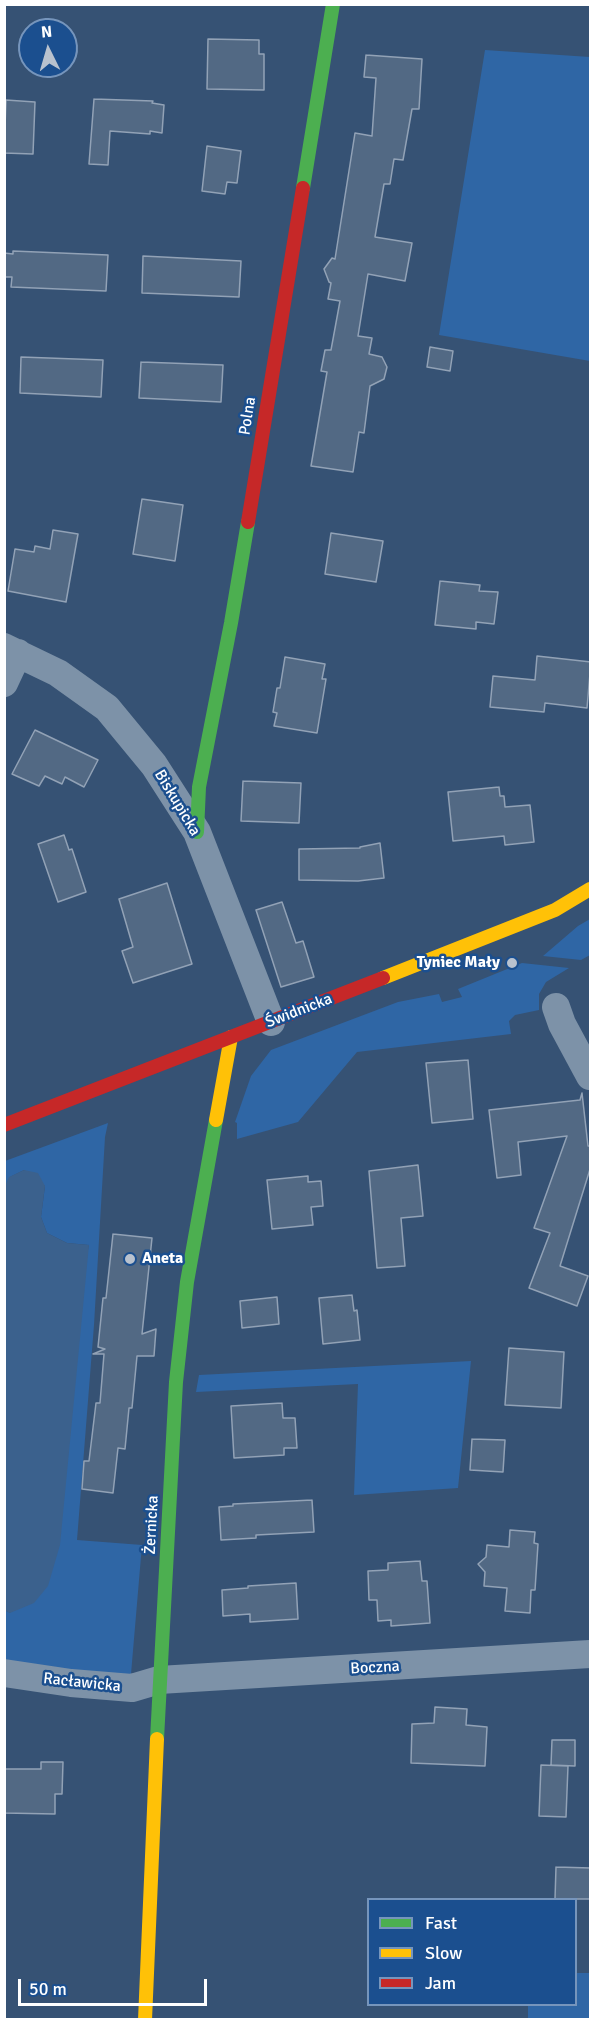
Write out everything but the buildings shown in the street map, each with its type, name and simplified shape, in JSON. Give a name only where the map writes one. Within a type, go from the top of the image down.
[{"type":"street","name":"Polna","points":[[197,832],[199,787],[231,623],[333,4]]},
{"type":"street","name":"Biskupicka","points":[[11,650],[58,673],[107,708],[154,765],[197,832],[271,1022]]},
{"type":"street","points":[[4,683],[11,650]]},
{"type":"street","name":"Świdnicka","points":[[4,1125],[484,939],[555,910],[591,890]]},
{"type":"street","points":[[556,1007],[562,1024],[591,1076]]},
{"type":"street","name":"Żernicka","points":[[145,2019],[159,1680],[176,1382],[187,1282],[231,1037]]},
{"type":"street","name":"Boczna","points":[[159,1680],[591,1654]]},
{"type":"street","name":"Racławicka","points":[[4,1673],[71,1683],[132,1688],[159,1680]]},
{"type":"shaded area","points":[[485,50],[590,57],[590,361],[439,335]]},
{"type":"shaded area","points":[[590,919],[590,955],[581,960],[543,956],[578,926]]},
{"type":"shaded area","points":[[522,963],[569,968],[546,982],[539,994],[539,1010],[515,1015],[509,1021],[511,1034],[357,1052],[298,1122],[237,1139],[237,1123],[235,1122],[251,1076],[271,1050],[398,1002],[439,994],[442,1002],[462,997],[458,989]]},
{"type":"shaded area","points":[[108,1123],[105,1137],[94,1325],[77,1540],[142,1545],[131,1674],[121,1678],[5,1664],[5,1610],[10,1613],[89,1245],[67,1243],[47,1233],[41,1217],[45,1186],[24,1170],[10,1177],[5,1188],[5,1161]]},
{"type":"shaded area","points":[[24,1170],[38,1173],[45,1186],[41,1217],[47,1233],[67,1243],[89,1245],[60,1545],[48,1586],[34,1603],[10,1613],[4,1610],[4,1188],[9,1177]]},
{"type":"shaded area","points":[[471,1361],[458,1488],[354,1495],[358,1384],[196,1392],[199,1375]]},
{"type":"shaded area","points":[[577,1973],[590,1973],[590,2019],[528,2019],[528,2006],[577,2006]]},
{"type":"traffic: fast","points":[[303,188],[333,4]]},
{"type":"traffic: fast","points":[[197,832],[199,787],[248,522]]},
{"type":"traffic: fast","points":[[157,1739],[176,1382],[187,1282],[216,1120]]},
{"type":"traffic: slow","points":[[383,978],[555,910],[590,889]]},
{"type":"traffic: slow","points":[[216,1120],[231,1037]]},
{"type":"traffic: slow","points":[[145,2020],[157,1739]]},
{"type":"traffic: jam","points":[[248,522],[303,188]]},
{"type":"traffic: jam","points":[[4,1125],[383,978]]},
{"type":"place","name":"Tyniec Mały","points":[[512,963]]},
{"type":"place","name":"Aneta","points":[[130,1259]]}]
